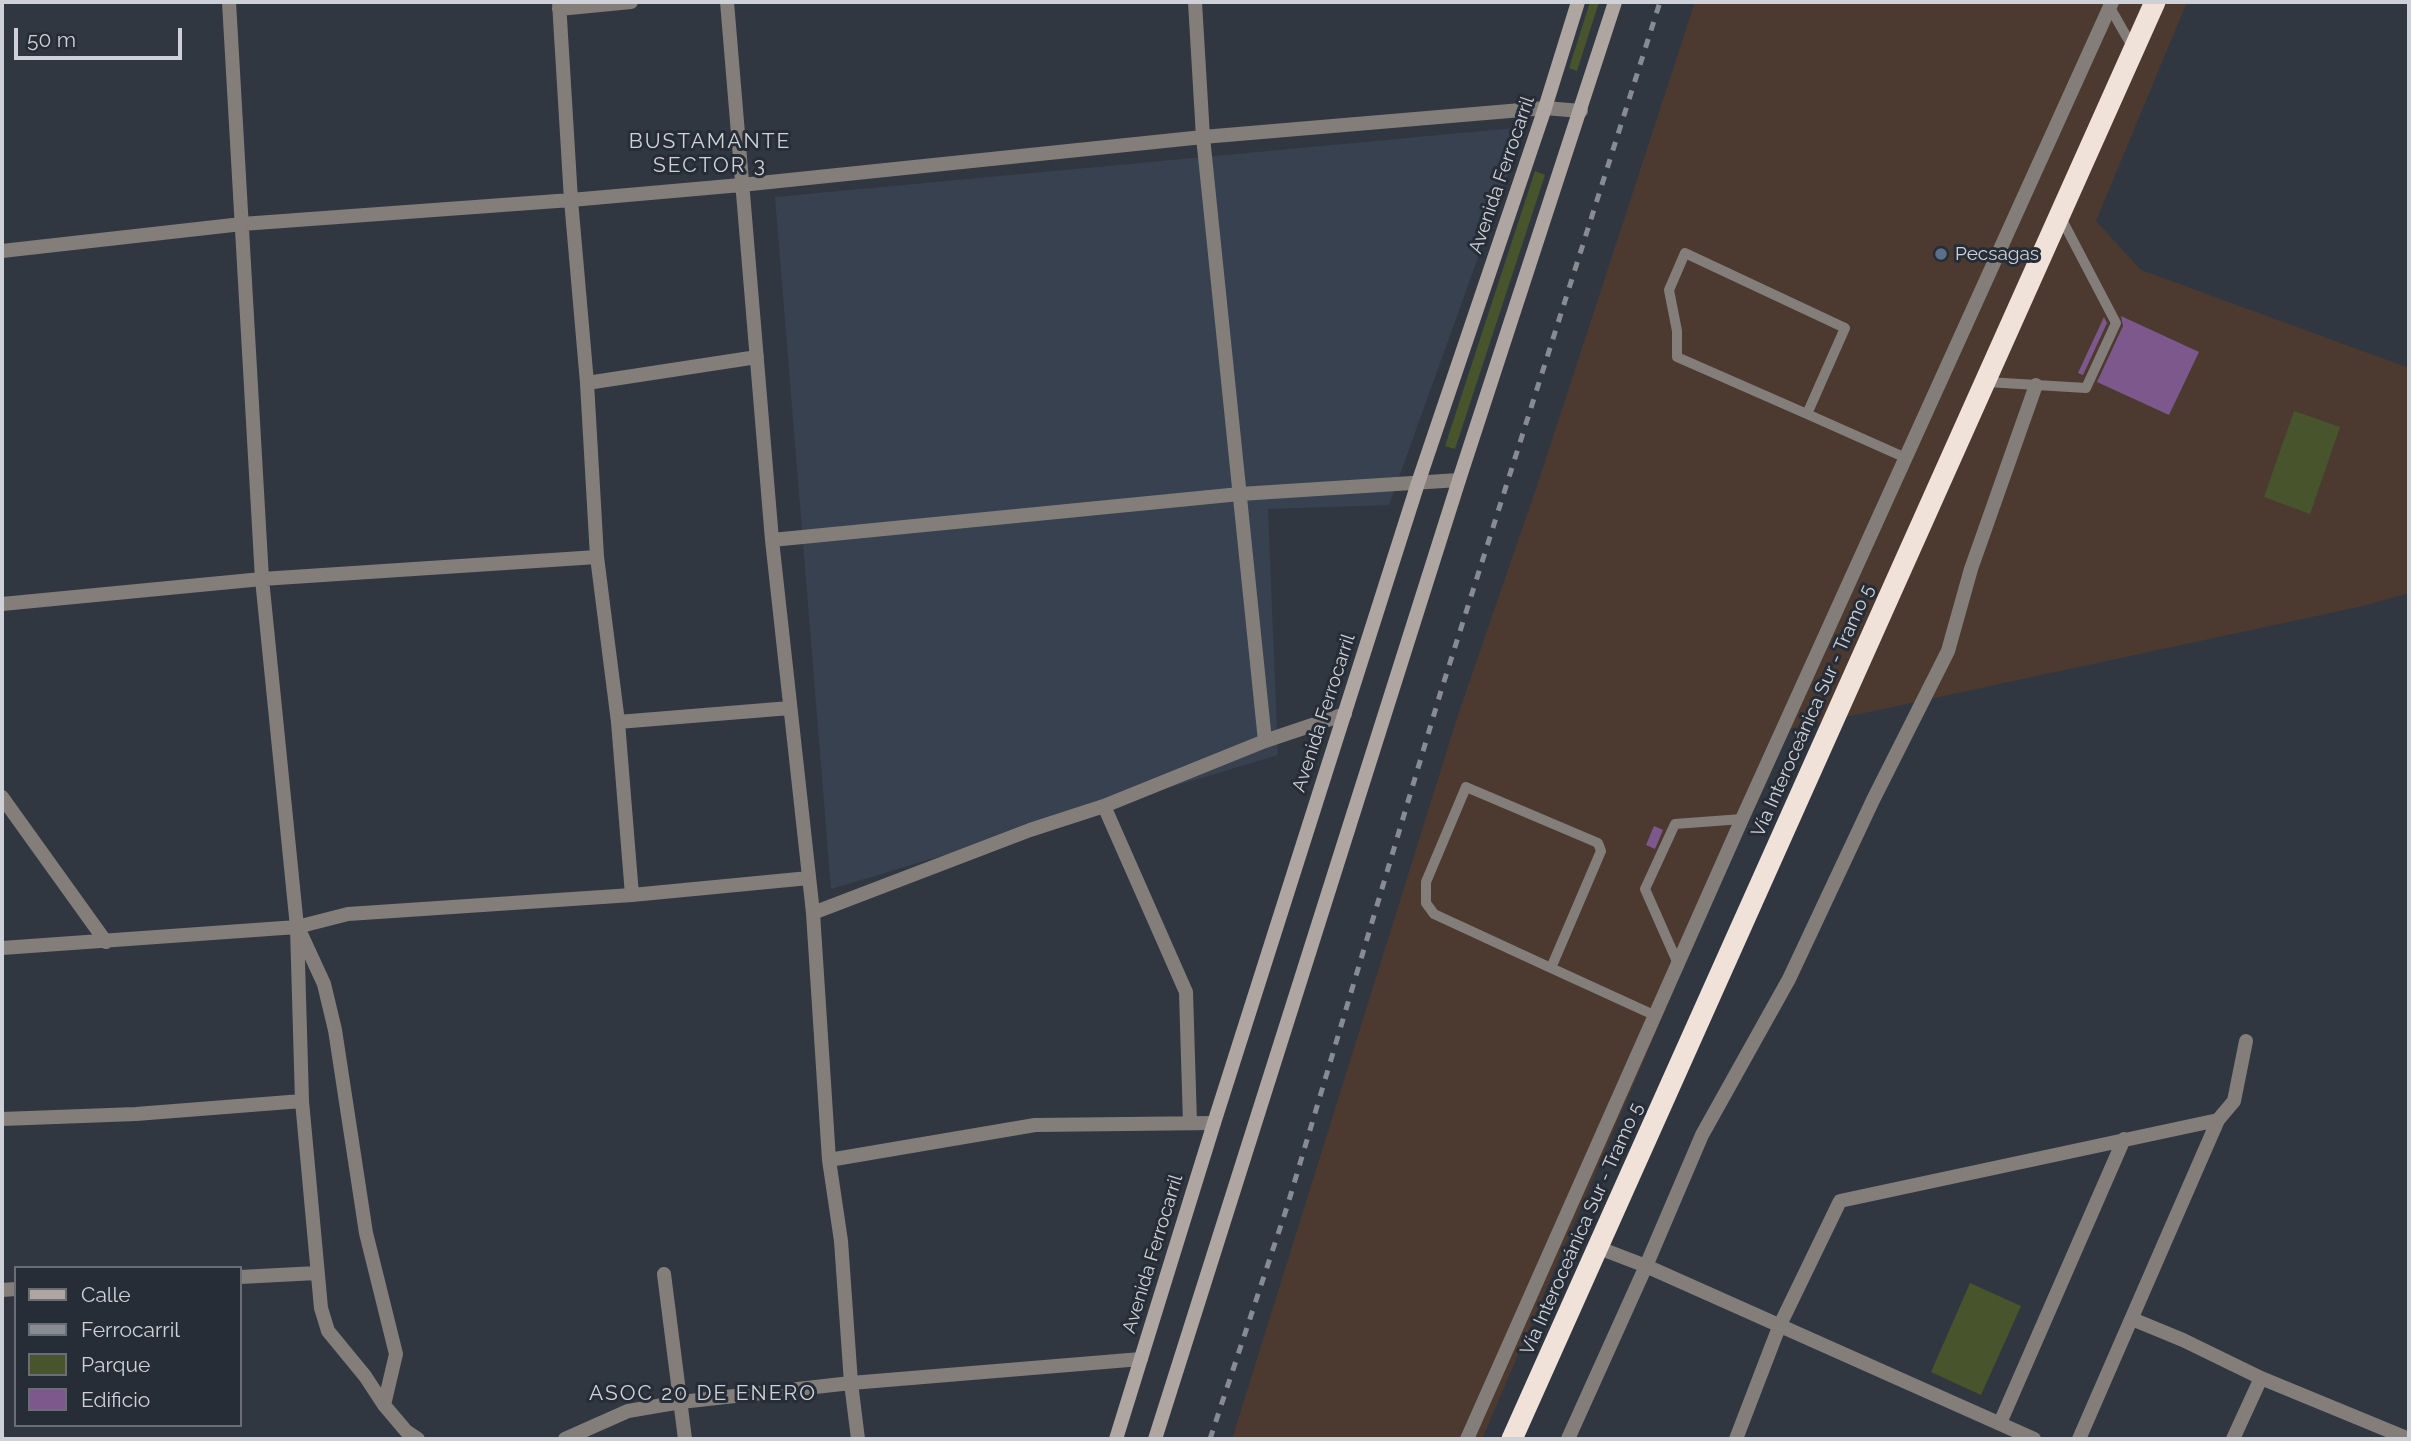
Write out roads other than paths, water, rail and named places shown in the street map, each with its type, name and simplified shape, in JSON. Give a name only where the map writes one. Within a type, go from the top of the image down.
[{"type":"highway","name":"Vía Interoceánica Sur - Tramo 5","points":[[1512,1439],[2155,2]]},
{"type":"main road","name":"Avenida Ferrocarril","points":[[1116,1439],[1418,483],[1545,108],[1578,2]]},
{"type":"main road","points":[[1155,1439],[1459,480],[1615,2]]},
{"type":"street","points":[[229,2],[262,579],[297,927],[302,1101],[321,1308],[328,1331],[365,1376],[384,1405],[406,1431],[418,1439]]},
{"type":"street","points":[[631,2],[559,5],[597,556],[618,722],[632,895]]},
{"type":"street","points":[[727,2],[772,540],[813,913],[829,1160],[841,1241],[851,1383],[858,1439]]},
{"type":"street","points":[[1195,2],[1203,137],[1265,741]]},
{"type":"street","points":[[1467,1439],[1742,819],[2110,4]]},
{"type":"street","points":[[2,251],[242,224],[741,185],[1203,137],[1545,108],[1581,111]]},
{"type":"street","points":[[587,383],[757,357]]},
{"type":"street","points":[[1568,1439],[1703,1135],[1789,979],[1873,800],[1948,651],[1971,569],[2036,385]]},
{"type":"street","points":[[772,540],[1240,494],[1459,480]]},
{"type":"street","points":[[2,604],[262,579],[597,556]]},
{"type":"street","points":[[618,722],[790,708]]},
{"type":"street","points":[[813,913],[1030,830],[1104,806],[1265,741],[1345,714]]},
{"type":"street","points":[[2,797],[106,942]]},
{"type":"street","points":[[1104,806],[1186,992],[1190,1124]]},
{"type":"street","points":[[2,948],[297,927],[348,914],[632,895],[808,878]]},
{"type":"street","points":[[297,927],[324,985],[335,1030],[366,1233],[396,1354],[384,1405]]},
{"type":"street","points":[[2078,1439],[2133,1319],[2218,1120],[2234,1101],[2246,1041]]},
{"type":"street","points":[[2,1119],[136,1114],[302,1101]]},
{"type":"street","points":[[1736,1439],[1779,1327],[1840,1201],[2218,1120]]},
{"type":"street","points":[[829,1160],[1035,1125],[1214,1123]]},
{"type":"street","points":[[2000,1423],[2124,1139]]},
{"type":"street","points":[[1599,1248],[1647,1266],[2034,1439]]},
{"type":"street","points":[[242,1277],[317,1273]]},
{"type":"street","points":[[664,1274],[685,1439]]},
{"type":"street","points":[[2133,1319],[2261,1378],[2409,1438]]},
{"type":"street","points":[[565,1439],[628,1411],[681,1402],[851,1383],[1141,1359]]},
{"type":"street","points":[[2233,1439],[2261,1378]]},
{"type":"lane","points":[[2110,4],[2134,50]]},
{"type":"lane","points":[[1987,382],[2085,388],[2116,323],[2060,215]]},
{"type":"lane","points":[[1807,414],[1845,328],[1685,253],[1669,290],[1677,357],[1906,458]]},
{"type":"lane","points":[[1551,968],[1601,851],[1598,843],[1466,787],[1426,881],[1426,903],[1434,914],[1551,968],[1656,1016]]},
{"type":"lane","points":[[1679,966],[1645,889],[1675,824],[1742,819]]},
{"type":"railway","points":[[1210,1439],[1287,1207],[1441,691],[1660,2]]},
{"type":"place","name":"Pecsagas","points":[[1941,254]]},
{"type":"district","name":"BUSTAMANTE SECTOR 3","points":[[710,154]]},
{"type":"district","name":"ASOC 20 DE ENERO","points":[[703,1394]]}]
